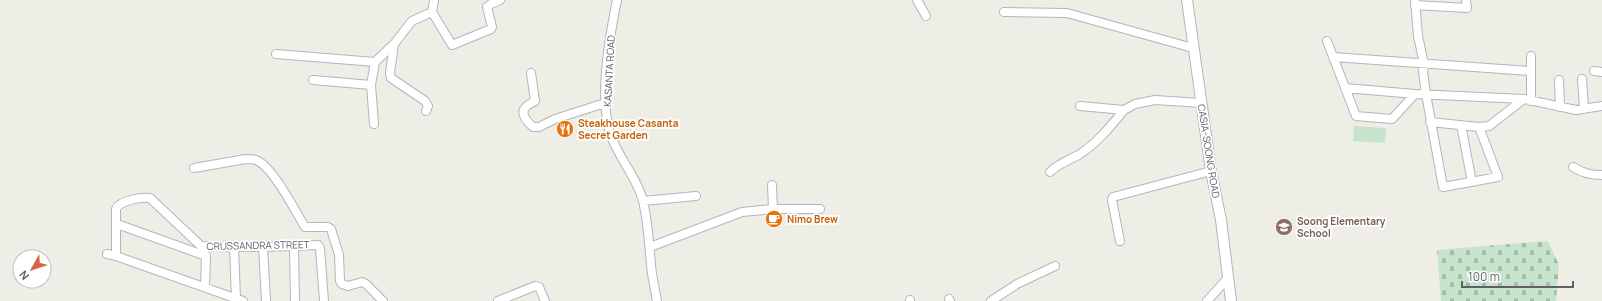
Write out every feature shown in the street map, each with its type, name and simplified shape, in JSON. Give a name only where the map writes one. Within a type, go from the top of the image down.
[{"type":"street","points":[[434,0],[432,12],[452,46],[465,39],[491,29],[492,27],[487,8],[491,4],[500,0]]},
{"type":"street","name":"KASANTA ROAD","points":[[617,0],[609,40],[605,103],[613,141],[637,183],[643,201],[657,301]]},
{"type":"street","points":[[917,0],[926,16]]},
{"type":"street","name":"CASIA-SOONG ROAD","points":[[1187,0],[1211,172],[1221,220],[1231,301]]},
{"type":"street","points":[[1466,0],[1467,8],[1415,2],[1418,36],[1424,64],[1423,71],[1430,122],[1443,188],[1498,177],[1479,127]]},
{"type":"street","points":[[374,124],[371,85],[376,62],[394,44],[412,22],[432,12]]},
{"type":"street","points":[[1004,12],[1067,12],[1193,48]]},
{"type":"street","points":[[1327,41],[1356,116],[1389,120],[1392,119],[1415,94]]},
{"type":"street","points":[[394,44],[390,73],[391,78],[425,102],[428,106],[426,111]]},
{"type":"street","points":[[276,54],[376,62]]},
{"type":"street","points":[[1430,122],[1479,127],[1489,126],[1527,100],[1532,56]]},
{"type":"street","points":[[1333,57],[1531,71]]},
{"type":"street","points":[[531,73],[535,101],[526,107],[524,113],[525,118],[533,127],[539,127],[555,119],[605,103]]},
{"type":"street","points":[[1582,79],[1584,109]]},
{"type":"street","points":[[312,80],[371,85]]},
{"type":"street","points":[[1559,80],[1560,107]]},
{"type":"street","points":[[1345,88],[1415,94],[1527,100],[1576,110],[1602,106]]},
{"type":"street","points":[[1050,172],[1057,166],[1080,154],[1092,145],[1124,110],[1134,104],[1149,101],[1172,100],[1201,103]]},
{"type":"street","points":[[1080,106],[1124,110]]},
{"type":"street","points":[[1461,125],[1472,182]]},
{"type":"street","points":[[194,168],[246,159],[252,159],[259,162],[270,172],[305,227],[330,228],[339,255],[340,281],[342,284],[348,286],[362,282],[366,284],[383,301]]},
{"type":"street","points":[[1573,167],[1582,173],[1602,175]]},
{"type":"street","points":[[1120,241],[1112,200],[1113,197],[1211,172]]},
{"type":"street","points":[[772,185],[773,209]]},
{"type":"street","points":[[643,201],[696,196]]},
{"type":"street","points":[[116,256],[116,209],[118,205],[150,198],[201,246],[206,256],[205,287]]},
{"type":"street","points":[[650,248],[742,212],[773,209],[820,209]]},
{"type":"street","points":[[117,224],[206,256]]},
{"type":"street","name":"CRUSSANDRA STREET","points":[[201,246],[263,247],[318,245],[320,248],[324,301]]},
{"type":"street","points":[[294,246],[295,301]]},
{"type":"street","points":[[107,254],[240,300],[234,247]]},
{"type":"street","points":[[263,247],[266,301]]},
{"type":"street","points":[[991,301],[1017,284],[1055,266]]},
{"type":"street","points":[[1207,301],[1228,278]]},
{"type":"street","points":[[498,301],[512,299],[537,286],[545,301]]},
{"type":"green space","points":[[1354,126],[1386,128],[1385,143],[1353,141]]},
{"type":"green space","points":[[1548,241],[1559,265],[1556,301],[1441,301],[1437,250]]},
{"type":"place","name":"Steakhouse Casanta Secret Garden","points":[[565,129]]},
{"type":"place","name":"Nimo Brew","points":[[774,219]]},
{"type":"place","name":"Soong Elementary School","points":[[1284,227]]}]
